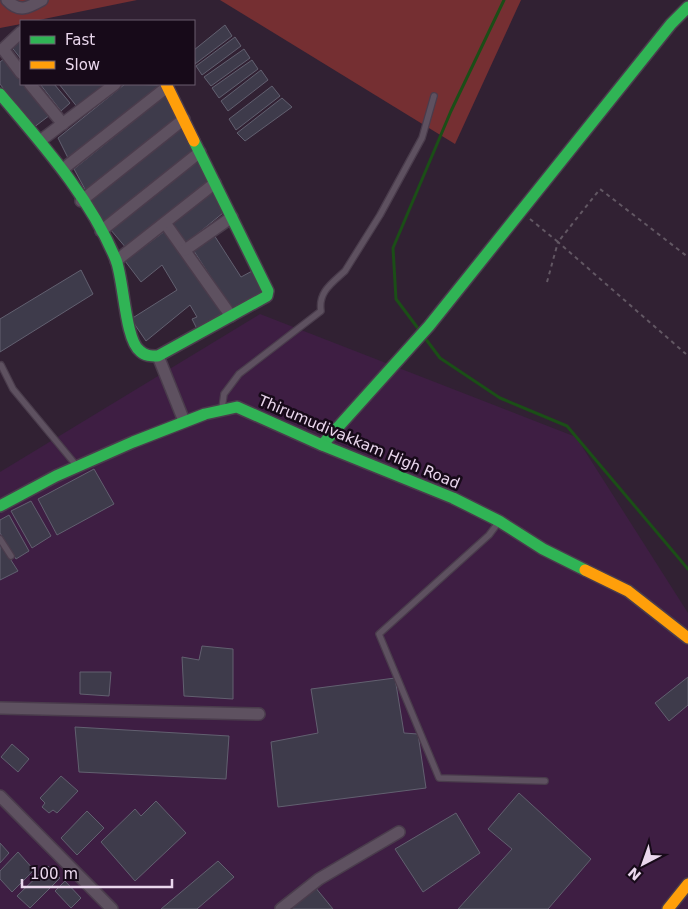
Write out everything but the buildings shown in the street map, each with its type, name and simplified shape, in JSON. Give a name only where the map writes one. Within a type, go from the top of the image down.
[{"type":"street","points":[[7,0],[12,6],[20,9],[28,8],[42,0]]},
{"type":"street","points":[[322,446],[429,326],[671,24],[688,7]]},
{"type":"street","points":[[20,33],[3,48],[20,72]]},
{"type":"street","points":[[31,85],[63,124]]},
{"type":"street","points":[[40,141],[115,85]]},
{"type":"street","points":[[0,94],[63,170],[101,230],[116,261],[123,287],[131,339],[139,350],[149,356],[158,356],[268,296],[268,291],[166,85],[63,170]]},
{"type":"street","points":[[81,201],[184,119]]},
{"type":"street","points":[[101,230],[200,152]]},
{"type":"street","points":[[116,261],[215,183]]},
{"type":"street","points":[[185,250],[232,217]]},
{"type":"street","points":[[165,223],[231,316]]},
{"type":"street","points":[[158,356],[184,421]]},
{"type":"street","name":"Thirumudivakkam High Road","points":[[1,504],[76,465],[184,421],[222,408],[237,407],[252,412],[322,446],[453,498],[499,521],[543,549],[628,591],[688,638]]},
{"type":"street","points":[[0,708],[259,714]]},
{"type":"street","points":[[0,796],[112,909]]},
{"type":"street","points":[[281,909],[319,879],[399,832]]},
{"type":"street","points":[[668,909],[688,884]]},
{"type":"lane","points":[[222,408],[224,394],[239,374],[321,311],[321,296],[332,280],[345,272],[402,176],[422,138],[434,96]]},
{"type":"lane","points":[[1,365],[13,389],[76,465]]},
{"type":"lane","points":[[499,521],[489,535],[379,634],[439,778],[545,781]]},
{"type":"lane","points":[[0,539],[11,556]]},
{"type":"path","points":[[547,282],[558,242],[600,189],[688,257]]},
{"type":"path","points":[[521,211],[686,354]]},
{"type":"shaded area","points":[[0,0],[137,0],[39,20],[20,20],[20,24],[0,28]]},
{"type":"shaded area","points":[[220,0],[521,0],[455,144]]},
{"type":"shaded area","points":[[260,314],[576,437],[688,613],[688,909],[0,909],[0,472]]},
{"type":"waterway","points":[[420,331],[396,299],[393,248],[451,111],[504,0]]},
{"type":"waterway","points":[[425,338],[440,358],[500,398],[567,426],[688,569]]},
{"type":"traffic: fast","points":[[322,445],[429,326],[671,24],[688,7]]},
{"type":"traffic: fast","points":[[0,94],[64,172],[93,215],[119,269],[131,335],[140,351],[148,355],[158,356],[267,296],[268,291],[194,141]]},
{"type":"traffic: fast","points":[[0,506],[56,476],[133,442],[205,414],[237,407],[322,445],[453,498],[499,521],[543,549],[585,570]]},
{"type":"traffic: slow","points":[[166,85],[194,141]]},
{"type":"traffic: slow","points":[[585,570],[628,591],[688,638]]},
{"type":"traffic: slow","points":[[668,909],[688,884]]}]
